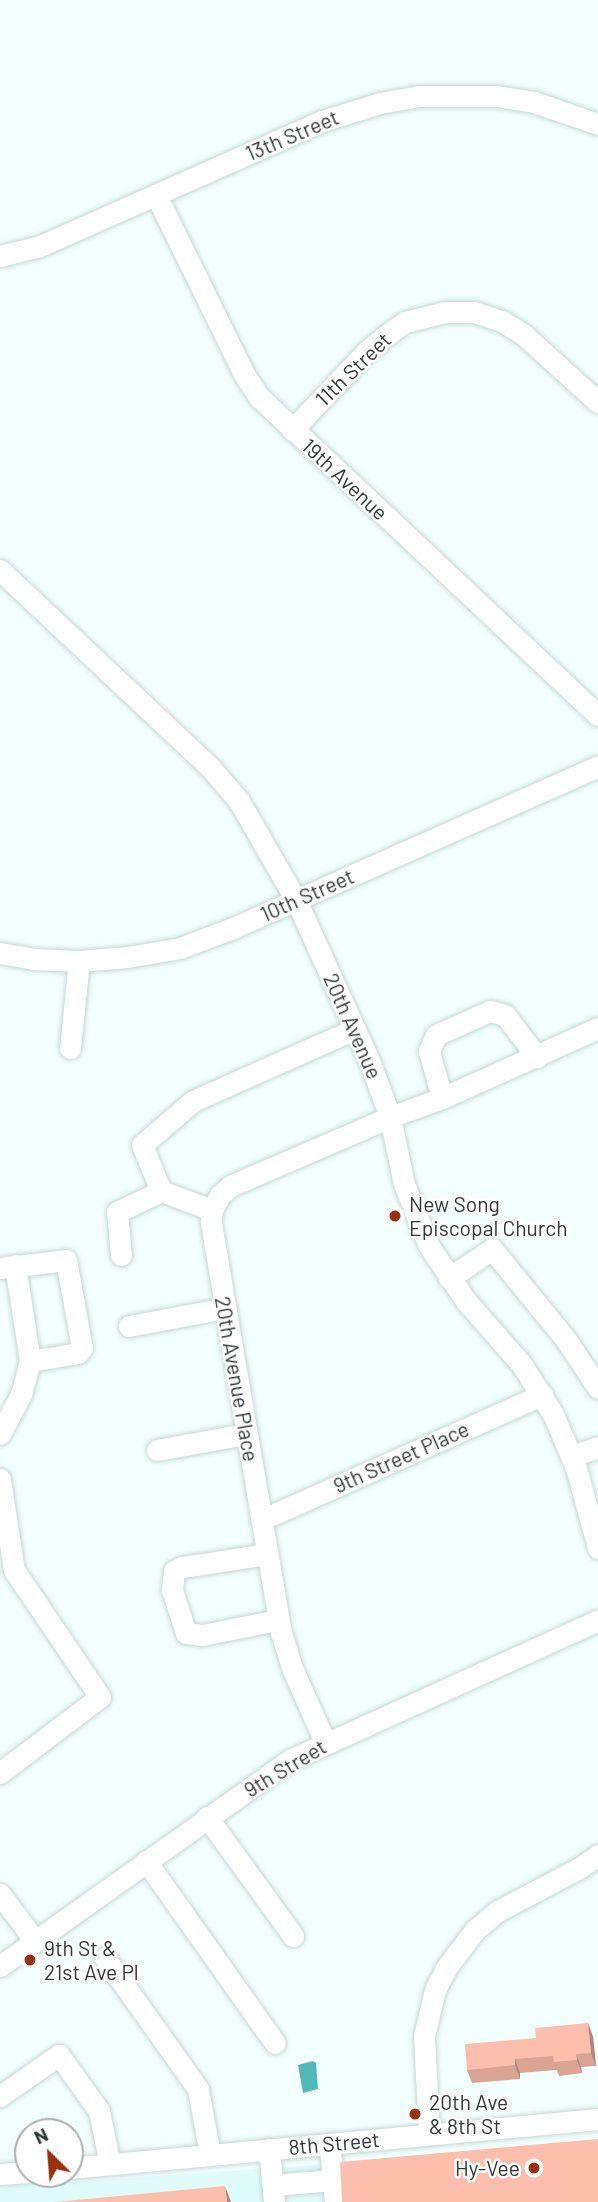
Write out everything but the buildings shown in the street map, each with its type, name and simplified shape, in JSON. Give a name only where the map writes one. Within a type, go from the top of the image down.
[{"type":"street","name":"13th Street","points":[[0,256],[40,246],[342,113],[418,96],[496,96],[534,102],[598,124]]},
{"type":"street","name":"19th Avenue","points":[[156,195],[244,374],[259,397],[598,715]]},
{"type":"street","name":"11th Street","points":[[292,430],[366,352],[387,335],[405,322],[445,312],[474,312],[502,321],[524,335],[598,402]]},
{"type":"street","name":"20th Avenue","points":[[0,570],[210,767],[239,801],[296,900],[355,1029],[390,1117],[404,1184],[415,1215],[449,1278],[522,1366],[542,1395],[571,1455],[598,1548]]},
{"type":"street","name":"10th Street","points":[[0,953],[33,959],[79,961],[128,957],[180,948],[296,900],[598,766]]},
{"type":"street","points":[[70,1048],[79,961]]},
{"type":"street","points":[[442,1098],[429,1051],[436,1035],[490,1011],[505,1015],[537,1057]]},
{"type":"street","points":[[121,1255],[117,1212],[161,1191],[212,1210],[220,1195],[230,1186],[390,1117],[442,1098],[598,1028]]},
{"type":"street","points":[[161,1191],[142,1145],[193,1101],[355,1029]]},
{"type":"street","name":"20th Avenue Place","points":[[212,1210],[211,1223],[278,1620],[292,1668],[325,1742]]},
{"type":"street","points":[[449,1278],[492,1249],[567,1341],[598,1388]]},
{"type":"street","points":[[0,1434],[24,1387],[30,1361],[8,1266],[66,1261],[82,1348],[78,1353],[30,1361]]},
{"type":"street","points":[[129,1326],[225,1308]]},
{"type":"street","name":"9th Street Place","points":[[261,1520],[542,1395]]},
{"type":"street","points":[[157,1450],[246,1434]]},
{"type":"street","points":[[571,1455],[598,1447]]},
{"type":"street","points":[[0,1479],[17,1578],[100,1697],[0,1773]]},
{"type":"street","points":[[267,1554],[182,1567],[174,1571],[172,1590],[186,1633],[202,1635],[278,1620]]},
{"type":"street","name":"9th Street","points":[[0,1966],[257,1780],[325,1742],[598,1620]]},
{"type":"street","points":[[207,1817],[293,1936]]},
{"type":"street","points":[[429,2134],[424,2036],[428,2013],[446,1968],[475,1930],[498,1910],[580,1867],[598,1854]]},
{"type":"street","points":[[146,1861],[275,2043]]},
{"type":"street","points":[[0,1894],[35,1941]]},
{"type":"street","points":[[105,1958],[198,2089],[210,2155]]},
{"type":"street","points":[[0,2096],[59,2055],[99,2111],[110,2164]]},
{"type":"street","name":"8th Street","points":[[84,2167],[598,2119]]},
{"type":"street","points":[[329,2144],[335,2202]]},
{"type":"street","points":[[269,2149],[273,2193],[333,2180]]},
{"type":"shaded area","points":[[598,2145],[598,2202],[0,2202],[0,2187],[84,2188],[84,2181]]},
{"type":"water","points":[[313,2061],[316,2063],[318,2089],[303,2093],[298,2065]]},
{"type":"place","name":"New Song Episcopal Church","points":[[395,1216]]},
{"type":"place","name":"9th St & 21st Ave Pl","points":[[30,1960]]},
{"type":"place","name":"20th Ave & 8th St","points":[[415,2114]]},
{"type":"place","name":"Hy-Vee","points":[[534,2168]]}]
